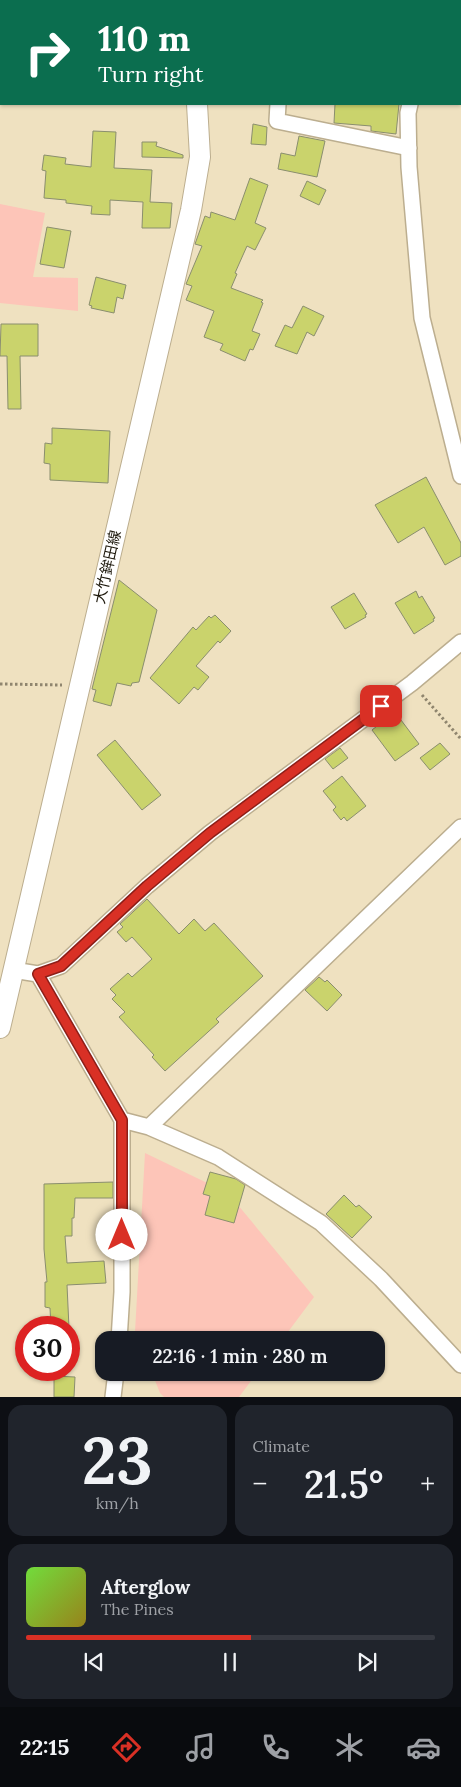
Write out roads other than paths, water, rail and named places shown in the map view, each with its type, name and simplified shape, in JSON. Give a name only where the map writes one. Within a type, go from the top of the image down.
[{"type":"main road","name":"大竹鉾田線","points":[[0,1028],[191,210],[200,157],[197,105]]},
{"type":"street","points":[[278,105],[277,121],[408,148]]},
{"type":"street","points":[[410,105],[408,148],[422,318],[460,466]]},
{"type":"street","points":[[13,970],[38,974],[61,966],[147,886],[210,833],[412,683],[461,642]]},
{"type":"street","points":[[150,1127],[461,827]]},
{"type":"street","points":[[38,974],[122,1120],[122,1292],[120,1331]]},
{"type":"street","points":[[122,1120],[150,1127],[218,1157],[321,1223],[381,1279],[461,1365]]},
{"type":"street","points":[[113,1397],[115,1381]]}]
